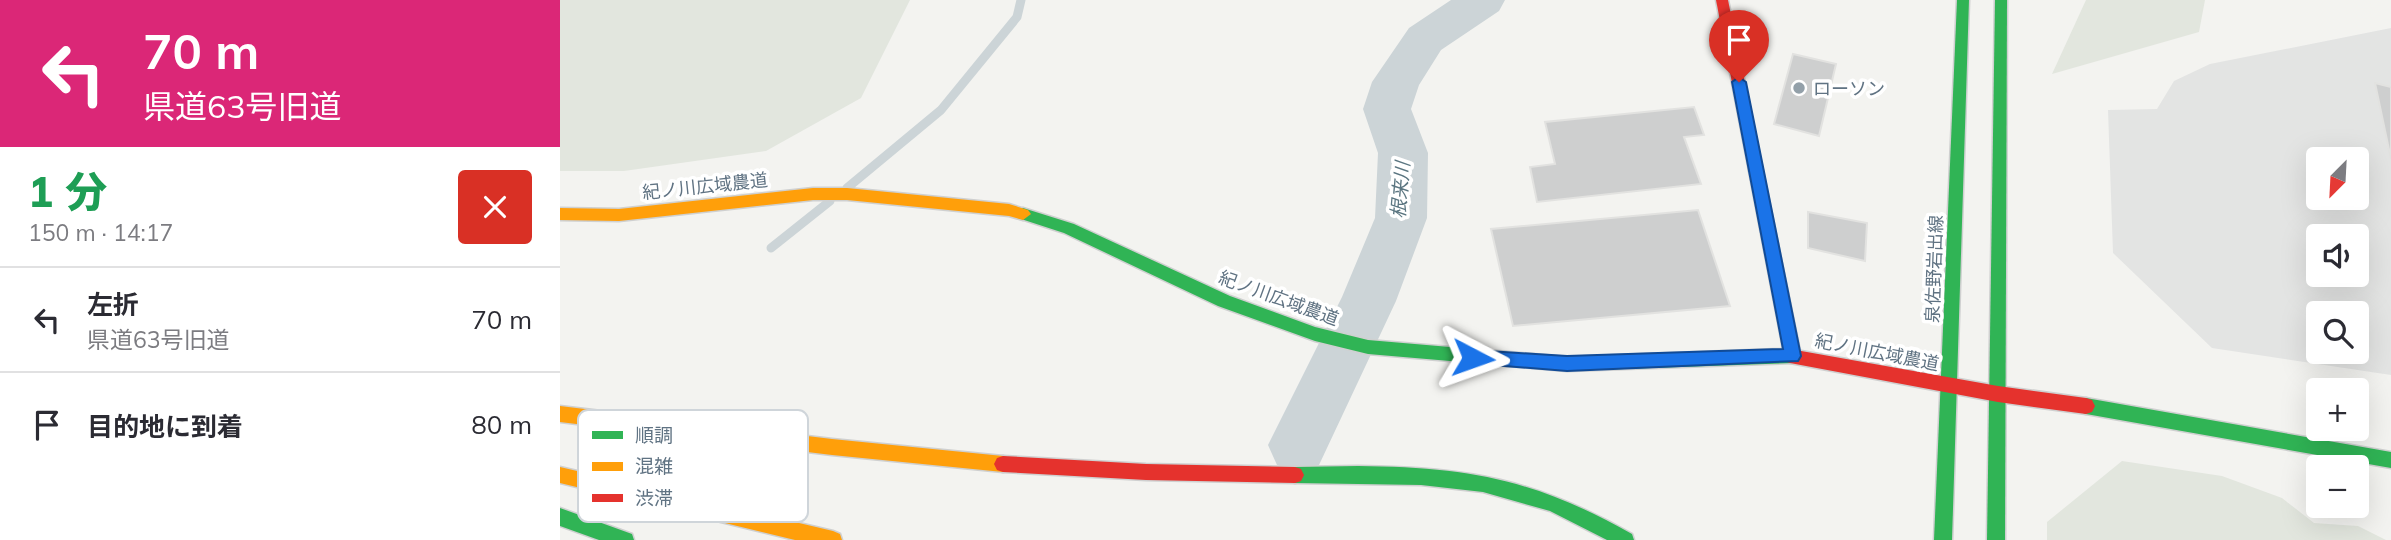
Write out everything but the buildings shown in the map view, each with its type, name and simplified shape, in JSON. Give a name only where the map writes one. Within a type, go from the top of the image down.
[{"type":"main road","points":[[1722,0],[1793,356]]},
{"type":"main road","name":"泉佐野岩出線","points":[[1943,540],[1963,0]]},
{"type":"main road","points":[[1996,540],[2001,0]]},
{"type":"main road","name":"紀ノ川広域農道","points":[[560,214],[619,215],[813,194],[847,194],[1009,210],[1069,228],[1224,301],[1315,334],[1368,347],[1567,364],[1793,356],[1998,394],[2051,400],[2391,460]]},
{"type":"main road","points":[[560,414],[578,415]]},
{"type":"main road","points":[[808,443],[910,457],[1066,468],[1246,474],[1436,475],[1494,484],[1543,499],[1593,519],[1625,540]]},
{"type":"main road","points":[[560,475],[578,479]]},
{"type":"main road","points":[[560,517],[625,540]]},
{"type":"main road","points":[[757,522],[833,540]]},
{"type":"shaded area","points":[[560,0],[910,0],[861,98],[766,151],[624,171],[560,171]]},
{"type":"shaded area","points":[[2086,0],[2205,0],[2199,32],[2052,74]]},
{"type":"shaded area","points":[[2391,28],[2391,375],[2318,364],[2369,364],[2369,301],[2306,301],[2306,362],[2212,348],[2113,253],[2108,110],[2157,109],[2174,81],[2210,64]]},
{"type":"shaded area","points":[[2122,461],[2222,476],[2282,498],[2314,523],[2358,526],[2386,540],[2047,540],[2047,522]]},
{"type":"waterway","points":[[847,188],[941,110],[1017,17],[1021,0]]},
{"type":"waterway","name":"根来川","points":[[1298,445],[1368,301],[1401,218],[1403,153],[1387,109],[1396,82],[1425,39],[1483,0]]},
{"type":"waterway","points":[[771,248],[830,201]]},
{"type":"traffic: fast","points":[[1943,540],[1963,0]]},
{"type":"traffic: fast","points":[[1996,540],[2001,0]]},
{"type":"traffic: fast","points":[[1756,171],[1793,356]]},
{"type":"traffic: fast","points":[[1023,214],[1069,228],[1224,301],[1315,334],[1368,347],[1567,364],[1790,356]]},
{"type":"traffic: fast","points":[[2086,406],[2391,460]]},
{"type":"traffic: fast","points":[[1295,475],[1421,476],[1483,483],[1554,504],[1625,540]]},
{"type":"traffic: fast","points":[[560,517],[625,540]]},
{"type":"traffic: slow","points":[[560,214],[619,215],[813,194],[847,194],[1009,210],[1023,214]]},
{"type":"traffic: slow","points":[[560,414],[578,416]]},
{"type":"traffic: slow","points":[[808,444],[1003,464]]},
{"type":"traffic: slow","points":[[560,475],[578,479]]},
{"type":"traffic: slow","points":[[757,522],[833,540]]},
{"type":"traffic: jam","points":[[1722,0],[1756,171]]},
{"type":"traffic: jam","points":[[1790,356],[1998,394],[2086,406]]},
{"type":"traffic: jam","points":[[1003,464],[1146,472],[1295,475]]},
{"type":"place","name":"ローソン","points":[[1799,88]]},
{"type":"route","points":[[1473,358],[1567,364],[1793,356],[1739,82]]}]
